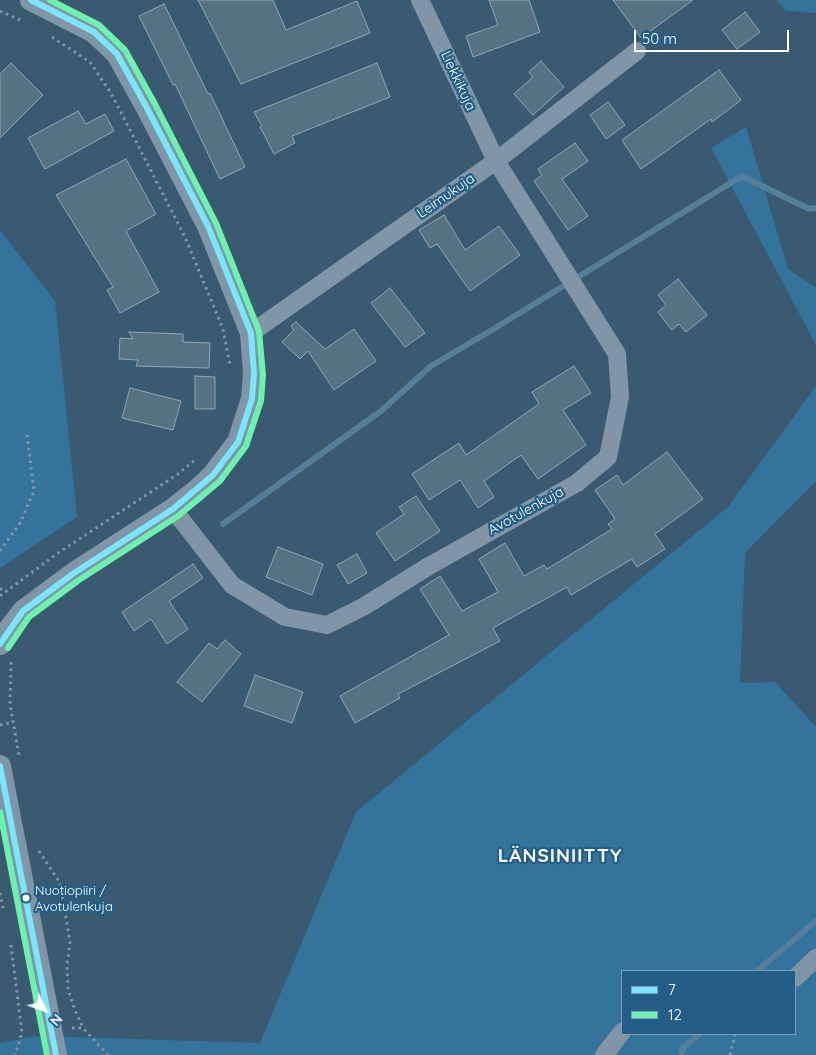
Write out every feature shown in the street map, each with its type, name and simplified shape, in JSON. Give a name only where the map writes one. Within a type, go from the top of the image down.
[{"type":"street","points":[[6,651],[7,632],[23,611],[74,573],[173,509],[213,475],[238,442],[252,399],[254,374],[251,333],[208,226],[117,54],[94,32],[31,0]]},
{"type":"street","name":"Liekkikuja","points":[[420,0],[496,161]]},
{"type":"street","name":"Leimukuja","points":[[251,333],[496,161],[637,52]]},
{"type":"street","name":"Avotulenkuja","points":[[173,509],[232,585],[285,617],[327,625],[363,607],[429,566],[577,483],[608,457],[620,397],[617,354],[496,161]]},
{"type":"street","points":[[10,763],[56,1055]]},
{"type":"street","points":[[796,977],[816,958]]},
{"type":"street","points":[[604,1055],[621,1033]]},
{"type":"path","points":[[0,11],[27,24]]},
{"type":"path","points":[[45,32],[90,62],[111,93],[188,246],[224,329],[231,372]]},
{"type":"path","points":[[0,551],[20,523],[34,491],[27,434]]},
{"type":"path","points":[[0,588],[2,594],[58,553],[171,478],[199,456]]},
{"type":"path","points":[[6,651],[10,664],[10,705],[13,722],[10,763]]},
{"type":"path","points":[[0,725],[13,722]]},
{"type":"path","points":[[35,844],[60,883],[70,942],[67,965],[68,990],[84,1028]]},
{"type":"path","points":[[0,893],[6,920]]},
{"type":"path","points":[[10,938],[22,1033],[14,1055]]},
{"type":"path","points":[[730,1055],[735,1035]]},
{"type":"shaded area","points":[[776,0],[816,0],[816,13],[786,11]]},
{"type":"shaded area","points":[[746,127],[788,269],[816,288],[816,345],[711,148]]},
{"type":"shaded area","points":[[0,230],[55,301],[77,517],[0,568]]},
{"type":"shaded area","points":[[816,386],[816,481],[745,553],[740,683],[775,682],[816,727],[816,1055],[0,1055],[0,1043],[36,1036],[260,1043],[356,812],[728,507]]},
{"type":"building","points":[[198,0],[273,0],[286,30],[357,1],[370,33],[241,84]]},
{"type":"building","points":[[489,0],[529,0],[540,32],[473,57],[466,36],[498,25]]},
{"type":"building","points":[[613,0],[693,0],[641,38]]},
{"type":"building","points":[[164,4],[208,94],[210,93],[245,167],[220,179],[175,84],[173,85],[139,16]]},
{"type":"building","points":[[745,12],[760,32],[737,49],[722,30]]},
{"type":"building","points":[[541,61],[564,87],[533,115],[514,94],[533,77],[529,72]]},
{"type":"building","points":[[11,63],[43,95],[0,138],[0,74]]},
{"type":"building","points":[[377,63],[390,97],[292,136],[295,143],[274,154],[254,112]]},
{"type":"building","points":[[719,70],[741,100],[712,122],[711,119],[641,169],[622,140]]},
{"type":"building","points":[[608,102],[625,125],[606,139],[590,115]]},
{"type":"building","points":[[78,111],[86,124],[105,114],[114,131],[45,169],[28,138]]},
{"type":"building","points":[[575,143],[588,161],[562,179],[588,216],[568,230],[534,181],[542,175],[538,169]]},
{"type":"building","points":[[126,159],[156,214],[126,231],[159,292],[120,313],[107,290],[113,287],[56,195]]},
{"type":"building","points":[[444,215],[465,250],[499,226],[520,255],[470,291],[437,244],[430,248],[419,230]]},
{"type":"building","points":[[678,279],[707,315],[686,332],[679,324],[672,330],[658,312],[666,305],[658,295]]},
{"type":"building","points":[[390,288],[425,333],[405,347],[371,303]]},
{"type":"building","points":[[296,322],[325,349],[354,329],[376,361],[334,390],[308,351],[300,359],[282,342],[294,330],[291,326]]},
{"type":"building","points":[[129,332],[183,334],[183,342],[210,343],[209,368],[136,366],[138,360],[119,359],[120,338],[133,339]]},
{"type":"building","points":[[574,366],[591,393],[563,410],[586,445],[538,479],[521,455],[484,481],[494,497],[478,508],[460,480],[429,500],[412,474],[459,443],[466,455],[539,404],[532,392]]},
{"type":"building","points":[[195,376],[215,377],[215,409],[195,409]]},
{"type":"building","points":[[130,388],[181,401],[173,430],[122,418]]},
{"type":"building","points":[[667,452],[703,499],[655,534],[665,549],[637,567],[632,559],[571,595],[567,587],[493,628],[500,641],[398,694],[400,698],[355,723],[340,696],[449,635],[420,589],[440,576],[462,611],[498,592],[479,559],[505,543],[524,576],[544,565],[547,569],[612,529],[608,524],[615,519],[595,490],[617,475],[623,485]]},
{"type":"building","points":[[416,496],[440,531],[395,561],[376,533],[404,514],[399,507]]},
{"type":"building","points":[[278,547],[323,564],[312,595],[266,577]]},
{"type":"building","points":[[357,554],[367,573],[348,584],[337,565]]},
{"type":"building","points":[[193,564],[203,578],[169,601],[188,629],[167,644],[151,619],[134,631],[122,612]]},
{"type":"building","points":[[225,640],[241,654],[202,702],[177,682],[209,643],[217,649]]},
{"type":"building","points":[[255,675],[303,692],[292,723],[244,706]]},
{"type":"waterway","points":[[223,524],[381,411],[431,366],[742,176],[809,209],[816,208]]},
{"type":"waterway","points":[[758,970],[816,921]]},
{"type":"waterway","points":[[681,1055],[682,1049],[698,1035]]},
{"type":"transit line","name":"7","points":[[0,644],[23,611],[74,573],[173,509],[213,475],[238,442],[252,399],[254,374],[251,333],[208,226],[117,54],[94,32],[31,0]]},
{"type":"transit line","name":"12","points":[[8,648],[29,617],[79,580],[178,516],[220,481],[246,446],[261,401],[263,375],[259,331],[216,223],[125,50],[99,25],[50,0]]},
{"type":"transit line","name":"7","points":[[0,766],[56,1055]]},
{"type":"transit line","name":"12","points":[[0,812],[47,1055]]},
{"type":"place","name":"Nuotiopiiri / Avotulenkuja","points":[[26,898]]},
{"type":"district","name":"LÄNSINIITTY","points":[[560,856]]}]
